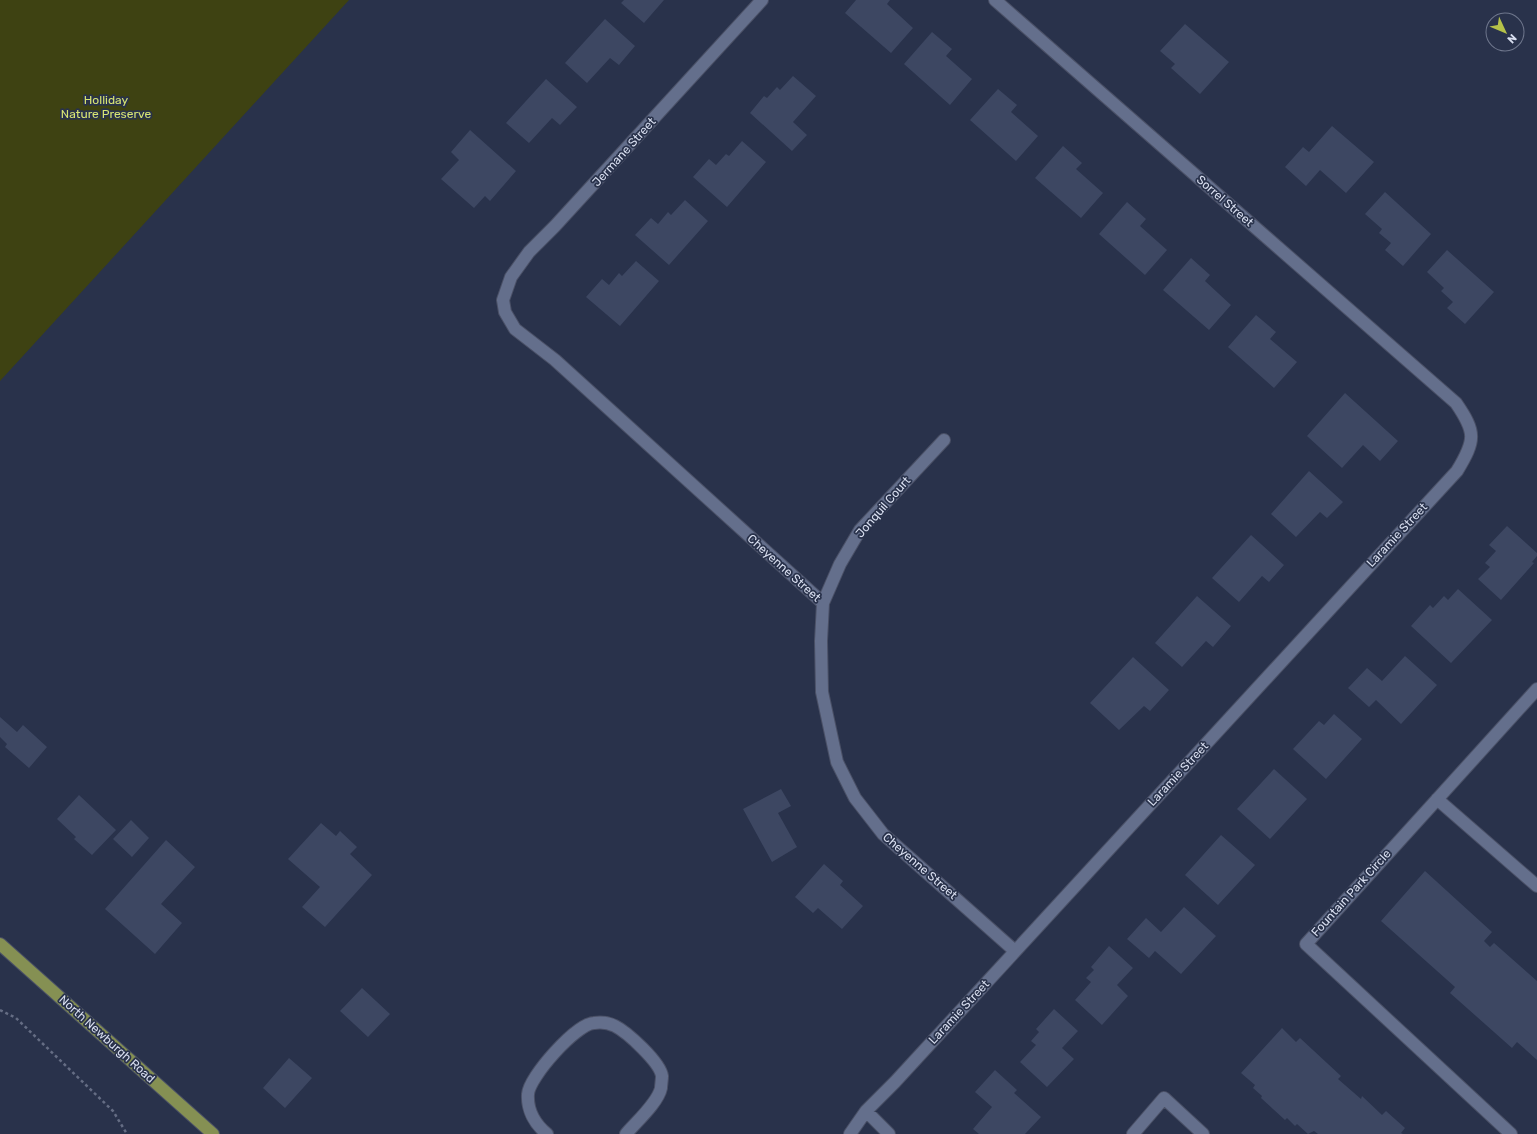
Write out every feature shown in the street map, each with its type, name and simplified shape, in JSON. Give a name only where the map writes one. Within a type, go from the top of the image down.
[{"type":"main road","name":"North Newburgh Road","points":[[0,944],[213,1134]]},
{"type":"street","name":"Jermane Street","points":[[505,312],[503,300],[512,277],[528,252],[555,226],[762,0]]},
{"type":"street","name":"Sorrel Street","points":[[995,0],[1456,402]]},
{"type":"street","name":"Cheyenne Street","points":[[505,312],[515,329],[555,360],[824,603],[821,641],[822,692],[836,762],[846,782],[855,798],[883,834],[1016,951]]},
{"type":"street","name":"Laramie Street","points":[[850,1134],[866,1111],[895,1082],[1016,951],[1457,471],[1467,455],[1472,436],[1469,421],[1456,402]]},
{"type":"street","name":"Jonquil Court","points":[[824,603],[840,564],[860,530],[944,440]]},
{"type":"street","name":"Fountain Park Circle","points":[[1510,1134],[1306,944],[1537,689]]},
{"type":"street","points":[[1437,799],[1537,886]]},
{"type":"street","points":[[547,1134],[533,1117],[529,1106],[528,1093],[534,1078],[576,1031],[593,1023],[609,1024],[617,1027],[652,1057],[662,1076],[657,1098],[626,1134]]},
{"type":"street","points":[[1133,1134],[1164,1098],[1203,1134]]},
{"type":"street","points":[[866,1111],[888,1134]]},
{"type":"path","points":[[0,1010],[16,1018],[113,1111],[127,1134]]},
{"type":"green space","name":"Holliday Nature Preserve","points":[[0,0],[349,0],[0,381]]},
{"type":"building","points":[[624,0],[664,0],[644,23],[621,3]]},
{"type":"building","points":[[856,0],[890,0],[887,4],[913,28],[891,53],[845,13]]},
{"type":"building","points":[[605,19],[635,46],[619,65],[610,58],[587,83],[565,63]]},
{"type":"building","points":[[1185,24],[1229,62],[1200,94],[1171,68],[1175,64],[1160,51]]},
{"type":"building","points":[[932,32],[952,49],[946,56],[972,79],[950,105],[904,64]]},
{"type":"building","points":[[793,76],[816,96],[793,122],[807,135],[792,151],[750,113],[764,96],[767,98],[777,87],[780,90]]},
{"type":"building","points":[[546,79],[577,107],[560,125],[552,118],[529,143],[506,123]]},
{"type":"building","points":[[998,89],[1017,105],[1011,112],[1038,136],[1016,161],[970,120]]},
{"type":"building","points":[[1332,126],[1374,162],[1346,193],[1320,170],[1306,186],[1285,167],[1303,147],[1309,152]]},
{"type":"building","points":[[470,130],[516,171],[490,201],[485,196],[474,208],[441,179],[459,160],[451,152]]},
{"type":"building","points":[[742,141],[766,162],[727,207],[693,177],[709,159],[716,165],[726,154],[729,156]]},
{"type":"building","points":[[1063,146],[1082,163],[1076,169],[1103,193],[1081,218],[1035,178]]},
{"type":"building","points":[[1385,192],[1431,234],[1403,266],[1385,250],[1391,243],[1379,233],[1382,229],[1365,214]]},
{"type":"building","points":[[685,200],[708,221],[669,265],[635,235],[651,218],[658,224],[668,212],[671,215]]},
{"type":"building","points":[[1127,202],[1146,219],[1140,226],[1167,250],[1145,275],[1099,234]]},
{"type":"building","points":[[1447,250],[1494,292],[1465,324],[1447,308],[1453,302],[1441,291],[1444,288],[1427,272]]},
{"type":"building","points":[[1191,258],[1210,275],[1205,281],[1231,305],[1209,330],[1163,290]]},
{"type":"building","points":[[636,261],[659,281],[620,326],[586,297],[602,279],[609,285],[619,273],[622,276]]},
{"type":"building","points":[[1256,315],[1276,332],[1270,339],[1297,362],[1274,388],[1228,347]]},
{"type":"building","points":[[1345,393],[1398,441],[1380,461],[1363,445],[1342,468],[1307,436]]},
{"type":"building","points":[[1309,471],[1343,502],[1327,518],[1320,512],[1296,537],[1271,514]]},
{"type":"building","points":[[1507,526],[1537,553],[1537,556],[1532,562],[1534,563],[1501,600],[1478,579],[1490,567],[1485,563],[1496,551],[1489,545]]},
{"type":"building","points":[[1251,535],[1284,565],[1269,582],[1262,576],[1239,602],[1212,578]]},
{"type":"building","points":[[1458,589],[1492,620],[1451,663],[1411,626],[1430,605],[1433,608],[1444,596],[1448,600]]},
{"type":"building","points":[[1197,596],[1231,626],[1213,647],[1206,641],[1182,667],[1155,643]]},
{"type":"building","points":[[1405,656],[1437,685],[1401,724],[1376,700],[1369,707],[1348,688],[1367,668],[1382,681]]},
{"type":"building","points":[[1133,657],[1169,690],[1150,711],[1144,706],[1119,730],[1090,703]]},
{"type":"building","points":[[1334,714],[1362,739],[1326,779],[1293,749],[1319,721],[1324,725]]},
{"type":"building","points":[[0,717],[17,732],[23,725],[47,747],[29,768],[5,747],[7,744],[0,737]]},
{"type":"building","points":[[1274,769],[1307,799],[1270,839],[1237,809]]},
{"type":"building","points":[[781,789],[791,806],[778,813],[797,847],[772,862],[743,809]]},
{"type":"building","points":[[79,795],[116,830],[92,855],[74,839],[76,837],[57,819]]},
{"type":"building","points":[[131,820],[149,838],[132,857],[113,839]]},
{"type":"building","points":[[321,823],[336,836],[340,831],[357,847],[350,854],[372,875],[325,927],[302,907],[320,887],[288,859]]},
{"type":"building","points":[[1221,835],[1255,865],[1218,905],[1185,875]]},
{"type":"building","points":[[166,840],[195,867],[161,904],[182,923],[155,954],[105,909]]},
{"type":"building","points":[[824,864],[843,881],[840,885],[863,906],[842,929],[818,908],[813,913],[795,897]]},
{"type":"building","points":[[1425,871],[1492,932],[1484,941],[1490,947],[1494,943],[1537,981],[1537,1060],[1517,1042],[1512,1048],[1450,993],[1455,987],[1381,921]]},
{"type":"building","points":[[1184,907],[1216,936],[1181,974],[1155,951],[1149,958],[1127,939],[1146,918],[1161,932]]},
{"type":"building","points":[[1109,946],[1133,968],[1117,985],[1128,996],[1102,1025],[1075,1000],[1091,982],[1086,978],[1094,970],[1091,967]]},
{"type":"building","points":[[362,988],[390,1014],[368,1037],[340,1011]]},
{"type":"building","points":[[1054,1009],[1078,1031],[1062,1048],[1074,1059],[1047,1087],[1020,1062],[1036,1045],[1031,1041],[1039,1032],[1036,1029]]},
{"type":"building","points":[[1282,1028],[1296,1042],[1300,1038],[1341,1076],[1338,1079],[1361,1099],[1362,1096],[1382,1115],[1386,1111],[1405,1128],[1401,1133],[1403,1134],[1318,1134],[1314,1131],[1308,1134],[1297,1124],[1295,1126],[1287,1118],[1285,1120],[1261,1098],[1262,1096],[1253,1088],[1255,1085],[1241,1073]]},
{"type":"building","points":[[289,1058],[312,1078],[285,1108],[263,1088]]},
{"type":"building","points":[[995,1070],[1017,1090],[1014,1093],[1041,1117],[1025,1134],[979,1134],[973,1129],[992,1107],[975,1092]]}]
